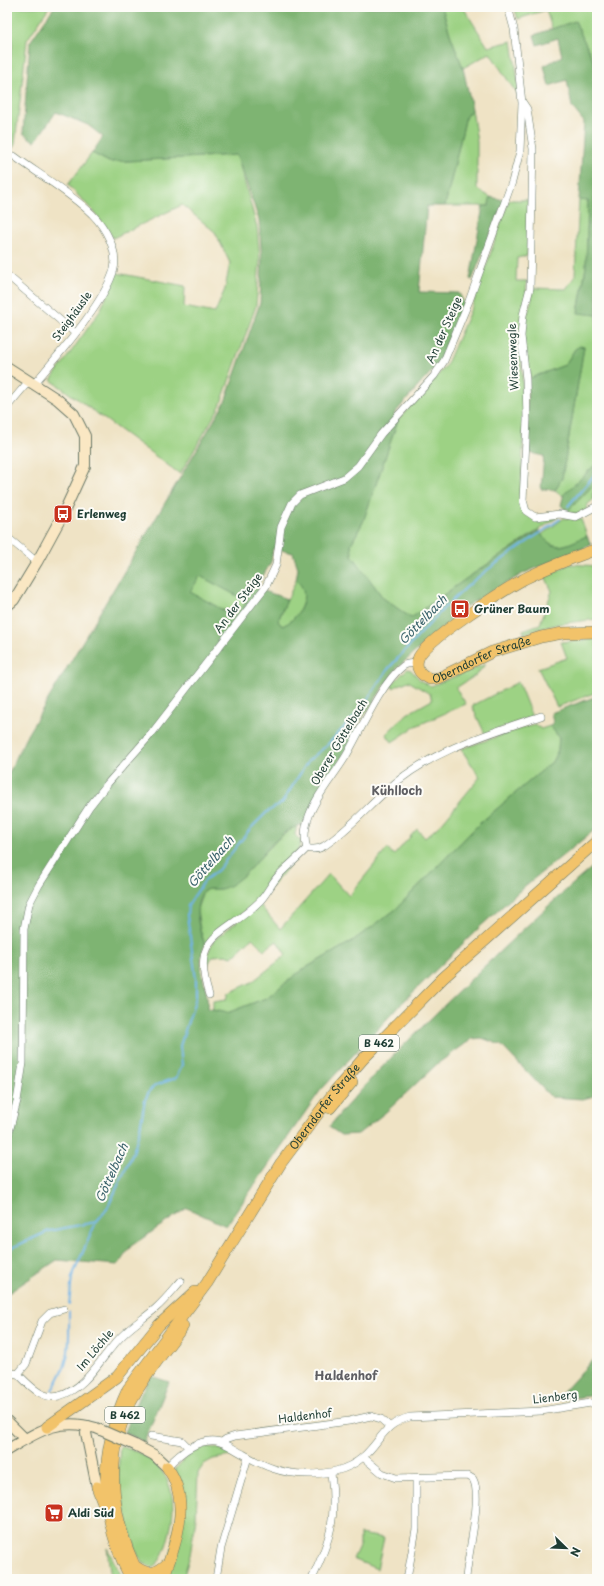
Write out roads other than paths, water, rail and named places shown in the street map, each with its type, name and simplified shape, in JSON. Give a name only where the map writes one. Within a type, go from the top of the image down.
[{"type":"main road","name":"Oberndorfer Straße","points":[[597,549],[548,568],[499,593],[464,617],[424,650],[418,658],[418,670],[423,676],[435,679],[446,676],[492,652],[541,637],[580,632],[597,628]]},
{"type":"main road","name":"Oberndorfer Straße","points":[[580,632],[597,632]]},
{"type":"main road","name":"Oberndorfer Straße","points":[[209,1285],[281,1163],[334,1091],[363,1059],[443,978],[597,841]]},
{"type":"main road","name":"Oberndorfer Straße","points":[[209,1285],[309,1136],[325,1114],[367,1064],[495,940],[597,851]]},
{"type":"main road","points":[[47,1427],[117,1377],[170,1313],[209,1285]]},
{"type":"main road","name":"B 462","points":[[131,1579],[120,1554],[108,1514],[106,1495],[107,1455],[119,1407],[138,1374],[209,1285]]},
{"type":"main road","name":"B 462","points":[[141,1579],[134,1565],[119,1524],[113,1481],[115,1448],[122,1423],[131,1403],[145,1379],[209,1285]]},
{"type":"main road","points":[[163,1579],[178,1532],[181,1504],[179,1493],[172,1475],[166,1467]]},
{"type":"main road","points":[[97,1487],[108,1514]]},
{"type":"main road","points":[[134,1565],[141,1571],[152,1574],[162,1570],[168,1563]]},
{"type":"street","name":"An der Steige","points":[[7,1140],[17,1101],[23,1063],[24,929],[29,904],[46,873],[89,807],[152,733],[271,578],[277,558],[281,527],[292,504],[300,495],[344,478],[358,466],[381,434],[434,376],[444,361],[469,301],[512,182],[520,151],[522,103],[514,29],[508,7]]},
{"type":"street","name":"Wiesenwegle","points":[[522,103],[527,109],[533,149],[530,288],[523,315],[522,336],[526,379],[527,420],[523,500],[526,511],[535,518],[560,514],[576,517],[597,506]]},
{"type":"street","name":"Steighäusle","points":[[7,407],[32,383],[75,333],[97,304],[114,269],[114,258],[109,237],[99,222],[81,205],[14,156]]},
{"type":"street","points":[[7,276],[75,333]]},
{"type":"street","points":[[7,368],[57,399],[74,414],[85,436],[85,466],[63,514],[14,600],[7,606]]},
{"type":"street","points":[[7,537],[37,562]]},
{"type":"street","name":"Oberer Göttelbach","points":[[307,848],[303,839],[317,800],[346,756],[385,689],[402,666],[407,664],[417,664]]},
{"type":"street","points":[[209,995],[202,965],[203,955],[211,942],[225,927],[261,900],[278,876],[307,848],[312,850],[324,846],[345,829],[391,786],[420,765],[453,747],[541,716]]},
{"type":"street","name":"Im Löchle","points":[[18,1374],[36,1391],[43,1395],[59,1396],[72,1390],[84,1381],[120,1338],[156,1308],[181,1281]]},
{"type":"street","points":[[7,1372],[18,1374],[26,1364],[42,1321],[50,1313],[64,1309]]},
{"type":"street","name":"Lienberg","points":[[389,1426],[396,1421],[410,1416],[542,1411],[597,1402]]},
{"type":"street","name":"Haldenhof","points":[[222,1442],[235,1436],[349,1421],[371,1416],[382,1419],[389,1426]]},
{"type":"street","points":[[7,1421],[25,1439]]},
{"type":"street","points":[[7,1450],[47,1427],[68,1423],[92,1427],[135,1445],[154,1455],[166,1467],[189,1448],[206,1441],[222,1442],[265,1466],[292,1474],[331,1472],[347,1467],[363,1457],[389,1426]]},
{"type":"street","points":[[92,1427],[86,1433],[97,1487]]},
{"type":"street","points":[[151,1436],[182,1441],[189,1448]]},
{"type":"street","points":[[216,1579],[221,1548],[248,1457]]},
{"type":"street","points":[[363,1457],[388,1477],[416,1478],[468,1476],[474,1479],[475,1507],[466,1579]]},
{"type":"street","points":[[312,1579],[331,1534],[334,1506],[331,1472]]},
{"type":"street","points":[[407,1579],[416,1529],[416,1478]]},
{"type":"waterway","name":"Göttelbach","points":[[568,506],[597,472]]},
{"type":"waterway","name":"Göttelbach","points":[[7,1250],[49,1231],[96,1222],[107,1209],[133,1153],[140,1128],[145,1100],[150,1090],[156,1085],[176,1078],[182,1065],[180,1046],[196,997],[196,979],[187,915],[188,905],[205,880],[218,870],[251,828],[267,812],[282,803],[308,761],[326,746],[359,712],[388,669],[443,609],[473,581],[560,519]]},
{"type":"waterway","points":[[69,1305],[72,1277],[96,1222]]},
{"type":"waterway","points":[[52,1390],[63,1370],[68,1352],[69,1312]]},
{"type":"place","name":"Erlenweg","points":[[63,514]]},
{"type":"place","name":"Grüner Baum","points":[[460,609]]},
{"type":"place","name":"Aldi Süd","points":[[54,1513]]},
{"type":"district","name":"Kühlloch","points":[[397,791]]},
{"type":"district","name":"Haldenhof","points":[[346,1376]]}]
